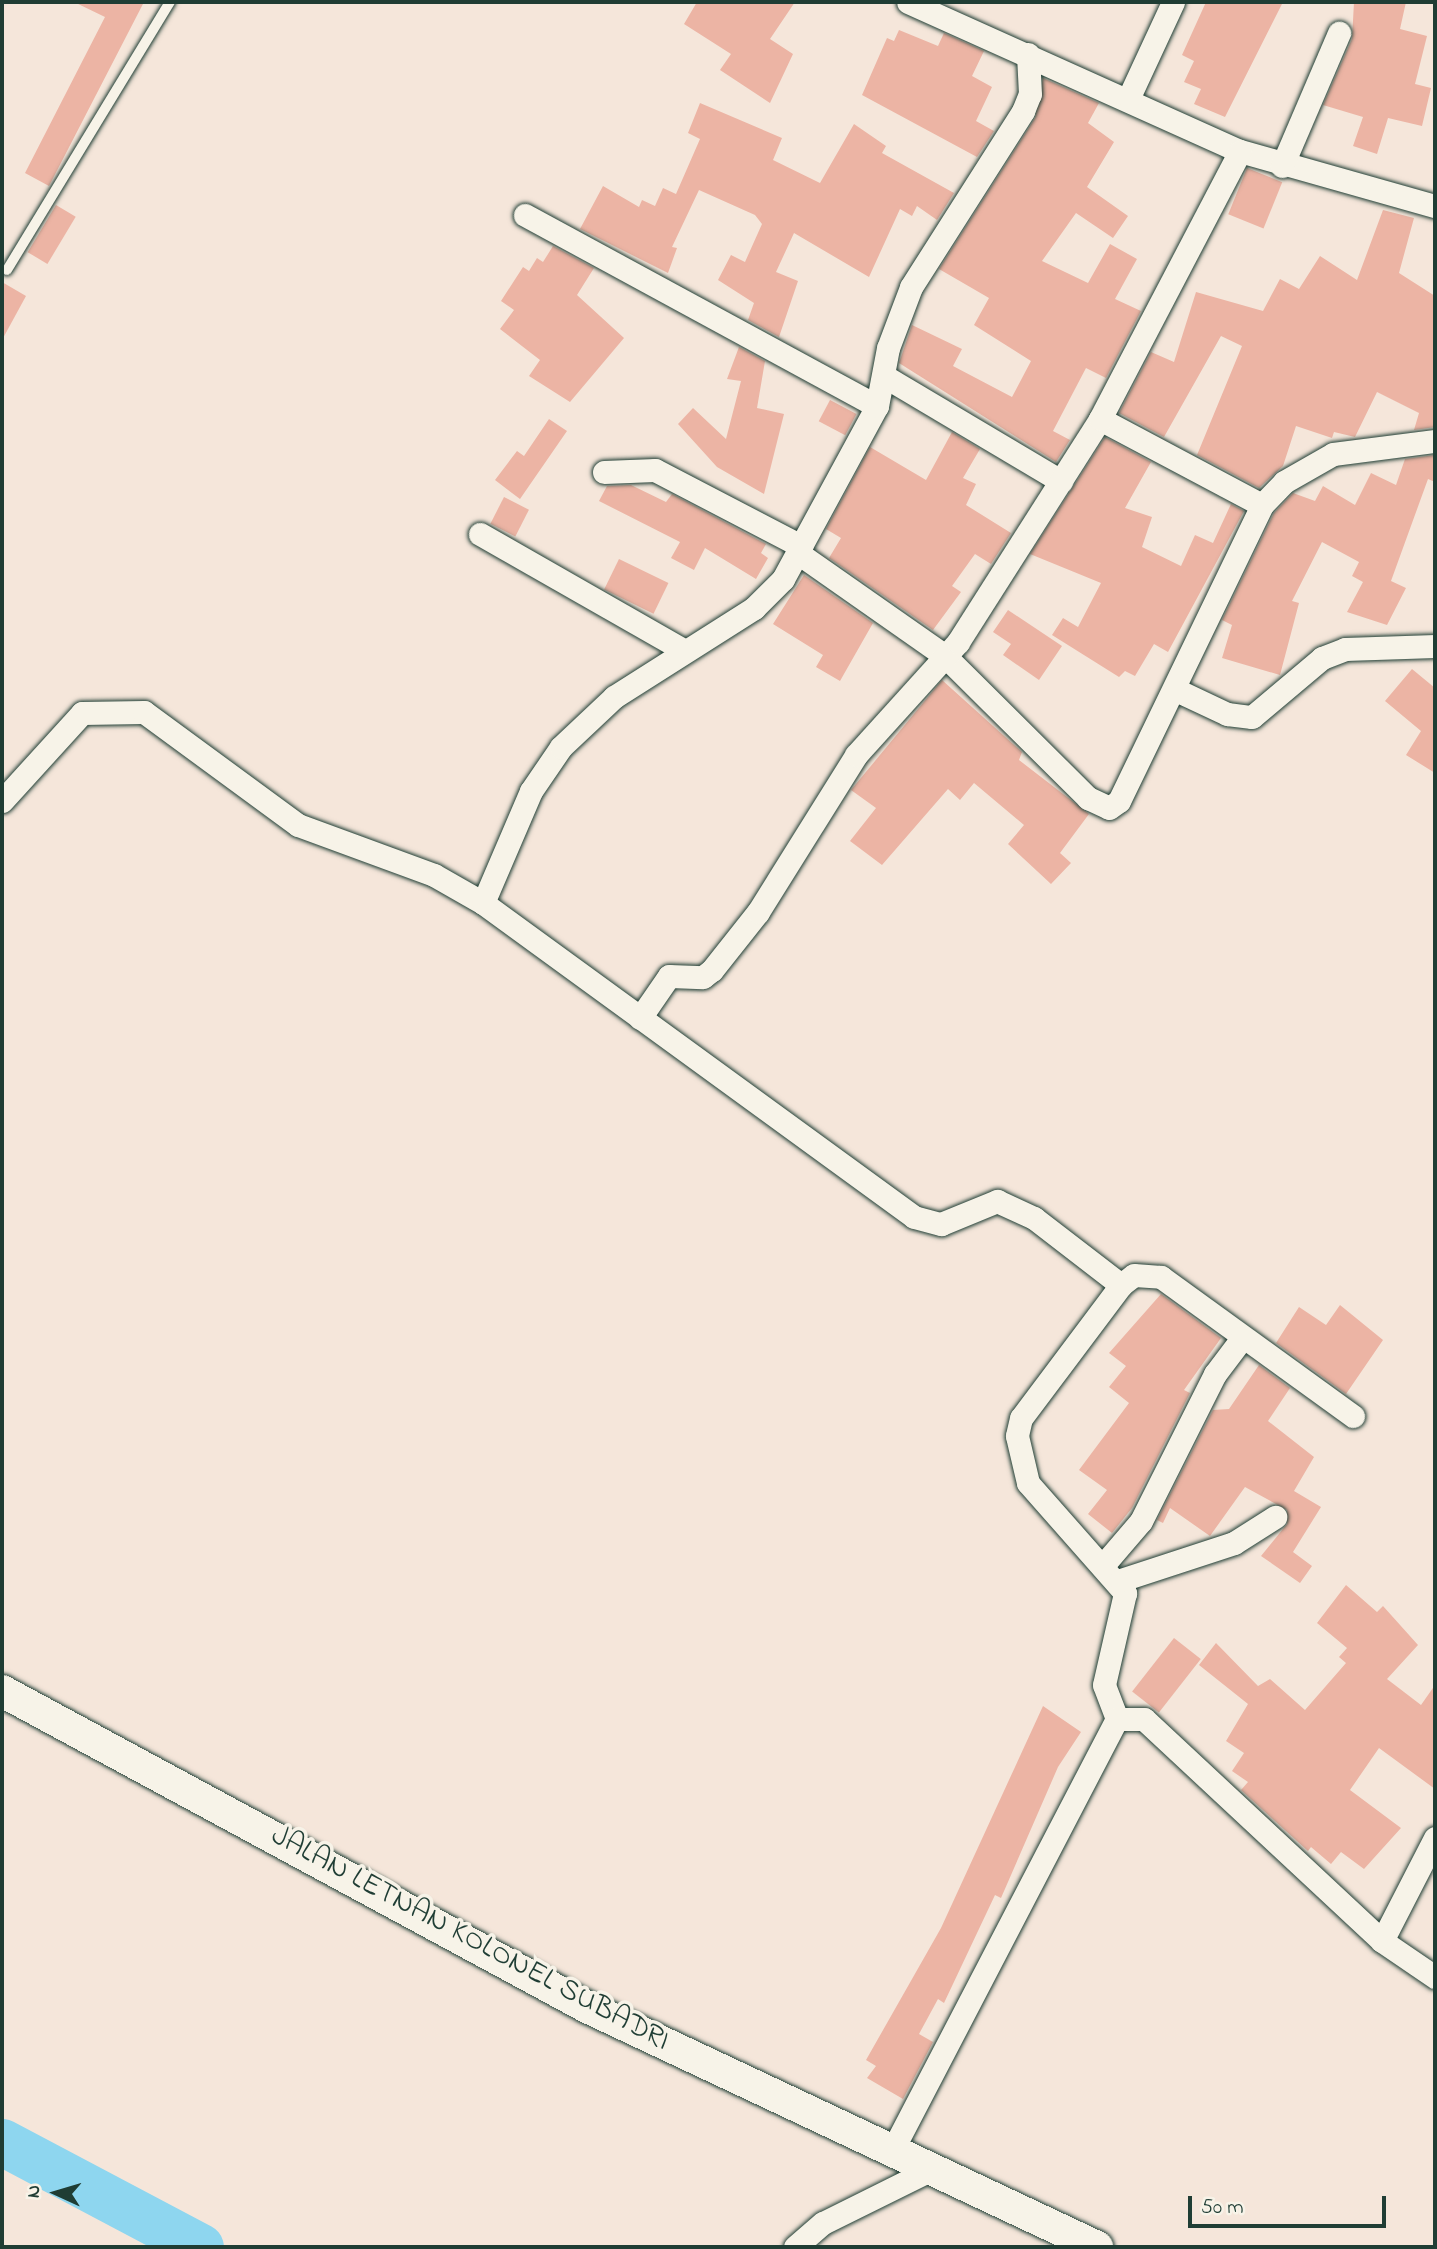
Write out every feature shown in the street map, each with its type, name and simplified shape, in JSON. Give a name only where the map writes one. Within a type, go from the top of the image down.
[{"type":"main road","name":"JALAN LETNAN KOLONEL SUBADRI","points":[[2,1690],[587,2007],[1097,2247]]},
{"type":"street","points":[[908,2],[937,7],[1028,54],[1129,97],[1240,151],[1282,166],[1435,206]]},
{"type":"street","points":[[1129,97],[1173,2]]},
{"type":"street","points":[[1282,166],[1339,33]]},
{"type":"street","points":[[483,903],[531,791],[561,747],[614,697],[682,650],[767,598],[799,549],[877,406],[911,287],[1023,111],[1030,94],[1028,54]]},
{"type":"street","points":[[640,1018],[669,976],[703,977],[712,970],[772,891],[794,849],[856,755],[945,656],[1100,419],[1240,151]]},
{"type":"street","points":[[526,215],[877,406]]},
{"type":"street","points":[[884,376],[1061,481]]},
{"type":"street","points":[[1100,419],[1262,505]]},
{"type":"street","points":[[604,472],[655,470],[799,549],[945,656],[1100,807],[1119,802],[1262,505],[1284,482],[1333,454],[1435,441]]},
{"type":"street","points":[[480,534],[682,650]]},
{"type":"street","points":[[1174,689],[1227,714],[1252,718],[1322,657],[1345,649],[1435,646]]},
{"type":"street","points":[[2,801],[82,713],[144,712],[298,825],[434,875],[483,903],[914,1217],[940,1224],[975,1206],[1009,1206],[1121,1285]]},
{"type":"street","points":[[893,2149],[1117,1719],[1104,1685],[1125,1593],[1121,1580],[1028,1483],[1017,1436],[1021,1418],[1121,1285],[1134,1275],[1161,1277],[1353,1416]]},
{"type":"street","points":[[1105,1563],[1141,1521],[1215,1374],[1243,1336]]},
{"type":"street","points":[[1121,1580],[1234,1544],[1275,1517]]},
{"type":"street","points":[[1117,1719],[1144,1719],[1382,1941],[1435,1977]]},
{"type":"street","points":[[1382,1941],[1435,1838]]},
{"type":"street","points":[[795,2247],[823,2223],[930,2169]]},
{"type":"lane","points":[[7,270],[170,2]]},
{"type":"building","points":[[74,2],[144,2],[49,186],[25,173],[105,17]]},
{"type":"building","points":[[697,2],[795,2],[770,39],[793,54],[770,103],[720,70],[731,54],[684,24]]},
{"type":"building","points":[[1206,2],[1283,2],[1225,117],[1194,104],[1201,89],[1184,82],[1194,61],[1182,55]]},
{"type":"building","points":[[1354,2],[1406,2],[1400,29],[1427,36],[1415,84],[1431,88],[1422,126],[1388,118],[1377,154],[1353,146],[1363,117],[1323,105],[1352,39]]},
{"type":"building","points":[[899,30],[938,46],[944,33],[984,51],[972,76],[992,87],[976,121],[994,131],[977,157],[862,95],[887,38],[894,41]]},
{"type":"building","points":[[1043,78],[1099,103],[1088,123],[1114,142],[1087,187],[1128,216],[1113,238],[1076,213],[1042,261],[1088,283],[1110,244],[1137,259],[1115,299],[1141,311],[1106,378],[1086,368],[1053,431],[1070,440],[1056,462],[899,363],[912,325],[962,349],[953,366],[1012,397],[1031,361],[974,325],[989,298],[939,269],[1035,118]]},
{"type":"building","points":[[700,103],[782,138],[773,160],[820,183],[854,124],[886,146],[882,153],[954,193],[937,220],[917,206],[912,216],[900,209],[869,277],[794,233],[776,272],[798,281],[779,337],[748,320],[754,303],[718,280],[731,255],[745,262],[762,224],[755,215],[699,190],[672,247],[677,248],[668,273],[580,229],[603,186],[639,207],[642,200],[655,206],[663,188],[676,194],[700,139],[688,133]]},
{"type":"building","points":[[1247,168],[1282,182],[1264,229],[1228,214]]},
{"type":"building","points":[[56,205],[76,217],[47,264],[28,252]]},
{"type":"building","points":[[1383,210],[1414,218],[1399,273],[1435,296],[1435,427],[1414,430],[1419,413],[1377,392],[1355,437],[1334,432],[1332,438],[1296,426],[1283,466],[1259,488],[1197,455],[1242,346],[1221,336],[1164,437],[1119,413],[1151,352],[1174,362],[1196,292],[1263,311],[1280,279],[1299,289],[1320,256],[1357,280]]},
{"type":"building","points":[[553,246],[594,268],[577,295],[624,338],[570,402],[529,376],[540,360],[500,329],[514,310],[501,301],[523,267],[529,271],[537,258],[543,262]]},
{"type":"building","points":[[2,282],[26,296],[2,340]]},
{"type":"building","points":[[739,347],[765,361],[757,408],[784,414],[764,494],[717,467],[678,424],[693,408],[726,439],[741,381],[727,379]]},
{"type":"building","points":[[830,400],[856,414],[845,435],[819,421]]},
{"type":"building","points":[[549,419],[567,431],[520,499],[495,480],[517,451],[524,456]]},
{"type":"building","points":[[952,432],[980,449],[963,478],[976,484],[966,505],[1011,533],[991,564],[975,554],[952,586],[961,592],[933,630],[829,558],[841,538],[826,529],[870,447],[926,480]]},
{"type":"building","points":[[1105,437],[1151,462],[1125,508],[1152,517],[1142,547],[1181,566],[1195,535],[1213,543],[1231,504],[1244,511],[1168,652],[1154,644],[1135,676],[1125,671],[1119,677],[1052,635],[1063,618],[1078,627],[1101,583],[1030,554]]},
{"type":"building","points":[[1435,455],[1435,482],[1428,479],[1391,581],[1406,588],[1387,625],[1347,612],[1363,582],[1352,576],[1359,562],[1322,542],[1292,601],[1299,603],[1280,675],[1222,658],[1232,625],[1222,620],[1274,513],[1293,493],[1315,501],[1323,486],[1355,505],[1371,473],[1396,485],[1405,459]]},
{"type":"building","points":[[631,485],[666,502],[672,494],[766,544],[761,553],[768,558],[756,579],[705,548],[694,570],[671,558],[680,542],[599,501],[607,486]]},
{"type":"building","points":[[504,497],[529,510],[515,536],[490,524]]},
{"type":"building","points":[[619,559],[668,583],[654,614],[604,590]]},
{"type":"building","points":[[804,575],[873,623],[840,681],[816,667],[823,655],[773,624]]},
{"type":"building","points":[[1008,610],[1062,646],[1039,680],[1003,655],[1011,644],[993,632]]},
{"type":"building","points":[[1412,669],[1435,688],[1435,773],[1406,755],[1421,731],[1385,701]]},
{"type":"building","points":[[942,680],[1022,752],[1019,760],[1089,814],[1060,853],[1071,863],[1051,884],[1008,844],[1024,825],[974,783],[960,800],[948,789],[882,865],[850,841],[876,808],[851,790]]},
{"type":"building","points":[[1161,1294],[1221,1338],[1184,1390],[1190,1393],[1132,1508],[1112,1533],[1088,1514],[1107,1490],[1079,1470],[1129,1403],[1109,1387],[1126,1366],[1109,1353]]},
{"type":"building","points":[[1340,1305],[1383,1340],[1346,1394],[1276,1343],[1299,1307],[1326,1325]]},
{"type":"building","points":[[1259,1365],[1290,1388],[1268,1421],[1314,1457],[1294,1491],[1321,1507],[1293,1552],[1312,1566],[1300,1583],[1261,1556],[1287,1524],[1287,1510],[1245,1487],[1210,1536],[1170,1508],[1163,1523],[1157,1520],[1213,1410],[1229,1409]]},
{"type":"building","points":[[1346,1585],[1377,1612],[1383,1606],[1418,1645],[1387,1679],[1421,1705],[1435,1685],[1435,1789],[1379,1748],[1350,1790],[1401,1828],[1364,1869],[1341,1852],[1331,1864],[1311,1847],[1308,1851],[1241,1790],[1248,1782],[1232,1771],[1244,1753],[1226,1741],[1248,1704],[1199,1665],[1216,1643],[1258,1686],[1270,1679],[1305,1710],[1346,1663],[1339,1657],[1347,1648],[1317,1623]]},
{"type":"building","points":[[1174,1638],[1201,1659],[1159,1713],[1132,1692]]},
{"type":"building","points":[[1043,1706],[1081,1732],[1058,1767],[1001,1898],[995,1895],[944,2003],[938,1999],[919,2034],[933,2042],[903,2099],[867,2078],[876,2066],[866,2060],[941,1928]]},
{"type":"waterway","points":[[2,2142],[200,2247]]}]
